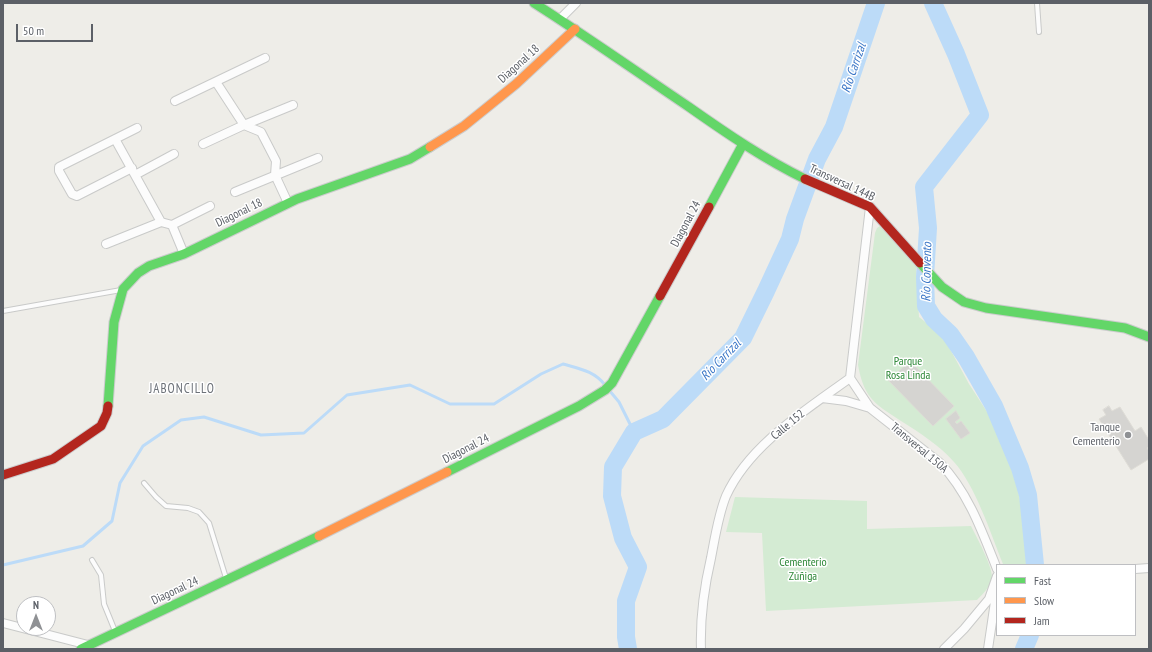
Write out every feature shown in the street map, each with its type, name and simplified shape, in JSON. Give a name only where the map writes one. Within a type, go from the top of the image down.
[{"type":"street","name":"Transversal 144B","points":[[534,3],[575,29],[743,144],[790,172],[870,207],[942,287],[964,302],[986,308],[1125,328],[1149,337]]},
{"type":"street","points":[[560,19],[576,3]]},
{"type":"street","name":"Diagonal 18","points":[[3,475],[53,459],[100,426],[107,413],[114,322],[118,301],[123,289],[138,273],[149,266],[184,254],[288,203],[410,158],[464,126],[516,84],[575,29]]},
{"type":"street","points":[[175,101],[265,58]]},
{"type":"street","points":[[216,82],[244,124],[261,132],[276,160],[276,175],[288,203]]},
{"type":"street","points":[[203,144],[244,124],[293,105]]},
{"type":"street","points":[[137,128],[59,167],[59,171],[72,194],[77,196],[174,154]]},
{"type":"street","points":[[115,140],[162,222]]},
{"type":"street","name":"Diagonal 24","points":[[85,647],[390,501],[579,406],[605,390],[612,383],[626,359],[743,144]]},
{"type":"street","points":[[235,192],[318,158]]},
{"type":"street","points":[[106,244],[162,222],[172,225],[210,206]]},
{"type":"street","points":[[850,378],[870,207]]},
{"type":"street","points":[[172,225],[184,254]]},
{"type":"street","name":"Calle 152","points":[[701,649],[702,619],[709,564],[720,516],[729,490],[752,457],[793,420],[850,378]]},
{"type":"street","name":"Transversal 150A","points":[[850,378],[870,408],[940,462],[948,471],[964,493],[996,567]]},
{"type":"street","points":[[822,398],[846,401],[870,408]]},
{"type":"street","points":[[1136,569],[1149,568]]},
{"type":"street","points":[[944,649],[964,629],[989,599],[996,579]]},
{"type":"street","points":[[988,649],[996,591]]},
{"type":"street","points":[[3,623],[85,647]]},
{"type":"lane","points":[[1037,3],[1039,32]]},
{"type":"lane","points":[[3,312],[123,289]]},
{"type":"lane","points":[[144,483],[166,506],[188,508],[198,512],[209,523],[227,580]]},
{"type":"lane","points":[[92,560],[101,575],[104,604],[116,632]]},
{"type":"green space","name":"Parque Rosa Linda","points":[[880,226],[916,266],[919,317],[943,336],[969,384],[997,427],[1016,476],[1030,564],[1003,564],[976,496],[962,472],[936,445],[879,406],[871,398],[864,387],[858,365],[875,233],[877,228]]},
{"type":"green space","name":"Cementerio Zúñiga","points":[[735,497],[867,501],[867,529],[971,526],[989,564],[992,579],[987,589],[977,600],[766,611],[762,533],[726,532]]},
{"type":"building","points":[[910,361],[954,406],[933,426],[889,381]]},
{"type":"building","name":"Tanque Cementerio","points":[[1109,406],[1112,411],[1120,407],[1135,431],[1141,427],[1149,440],[1149,446],[1147,448],[1149,451],[1149,459],[1131,470],[1099,419],[1106,415],[1103,410]]},
{"type":"building","points":[[956,411],[960,418],[955,422],[957,424],[961,421],[970,433],[961,439],[946,419]]},
{"type":"waterway","name":"Río Carrizal","points":[[628,649],[626,637],[626,601],[638,567],[623,538],[612,496],[613,467],[634,432],[663,419],[743,338],[790,239],[795,219],[817,159],[834,127],[876,3]]},
{"type":"waterway","name":"Río Convento","points":[[933,3],[956,54],[980,115],[924,187],[928,228],[925,277],[926,306],[934,319],[950,334],[966,357],[994,406],[1020,468],[1028,495],[1035,564]]},
{"type":"waterway","points":[[3,565],[83,546],[112,521],[120,483],[143,446],[181,420],[204,417],[261,435],[304,433],[347,395],[410,385],[450,404],[494,404],[541,374],[563,364],[581,369],[601,380],[605,385]]},
{"type":"waterway","points":[[609,390],[619,402],[634,432]]},
{"type":"waterway","name":"Río Convento","points":[[1024,649],[1030,636]]},
{"type":"traffic: fast","points":[[534,3],[731,136],[775,163],[805,179]]},
{"type":"traffic: fast","points":[[709,207],[743,144]]},
{"type":"traffic: fast","points":[[108,406],[114,322],[123,289],[138,273],[149,266],[184,254],[297,199],[410,159],[430,147]]},
{"type":"traffic: fast","points":[[920,263],[942,287],[964,302],[986,308],[1125,328],[1149,337]]},
{"type":"traffic: fast","points":[[447,472],[579,406],[605,390],[612,383],[660,296]]},
{"type":"traffic: fast","points":[[81,649],[319,536]]},
{"type":"traffic: slow","points":[[430,147],[464,126],[516,84],[575,29]]},
{"type":"traffic: slow","points":[[319,536],[447,472]]},
{"type":"traffic: jam","points":[[805,179],[870,207],[920,263]]},
{"type":"traffic: jam","points":[[660,296],[709,207]]},
{"type":"traffic: jam","points":[[3,475],[53,459],[101,426],[107,413],[108,406]]},
{"type":"place","name":"Tanque Cementerio","points":[[1128,435]]},
{"type":"district","name":"JABONCILLO","points":[[182,389]]}]
